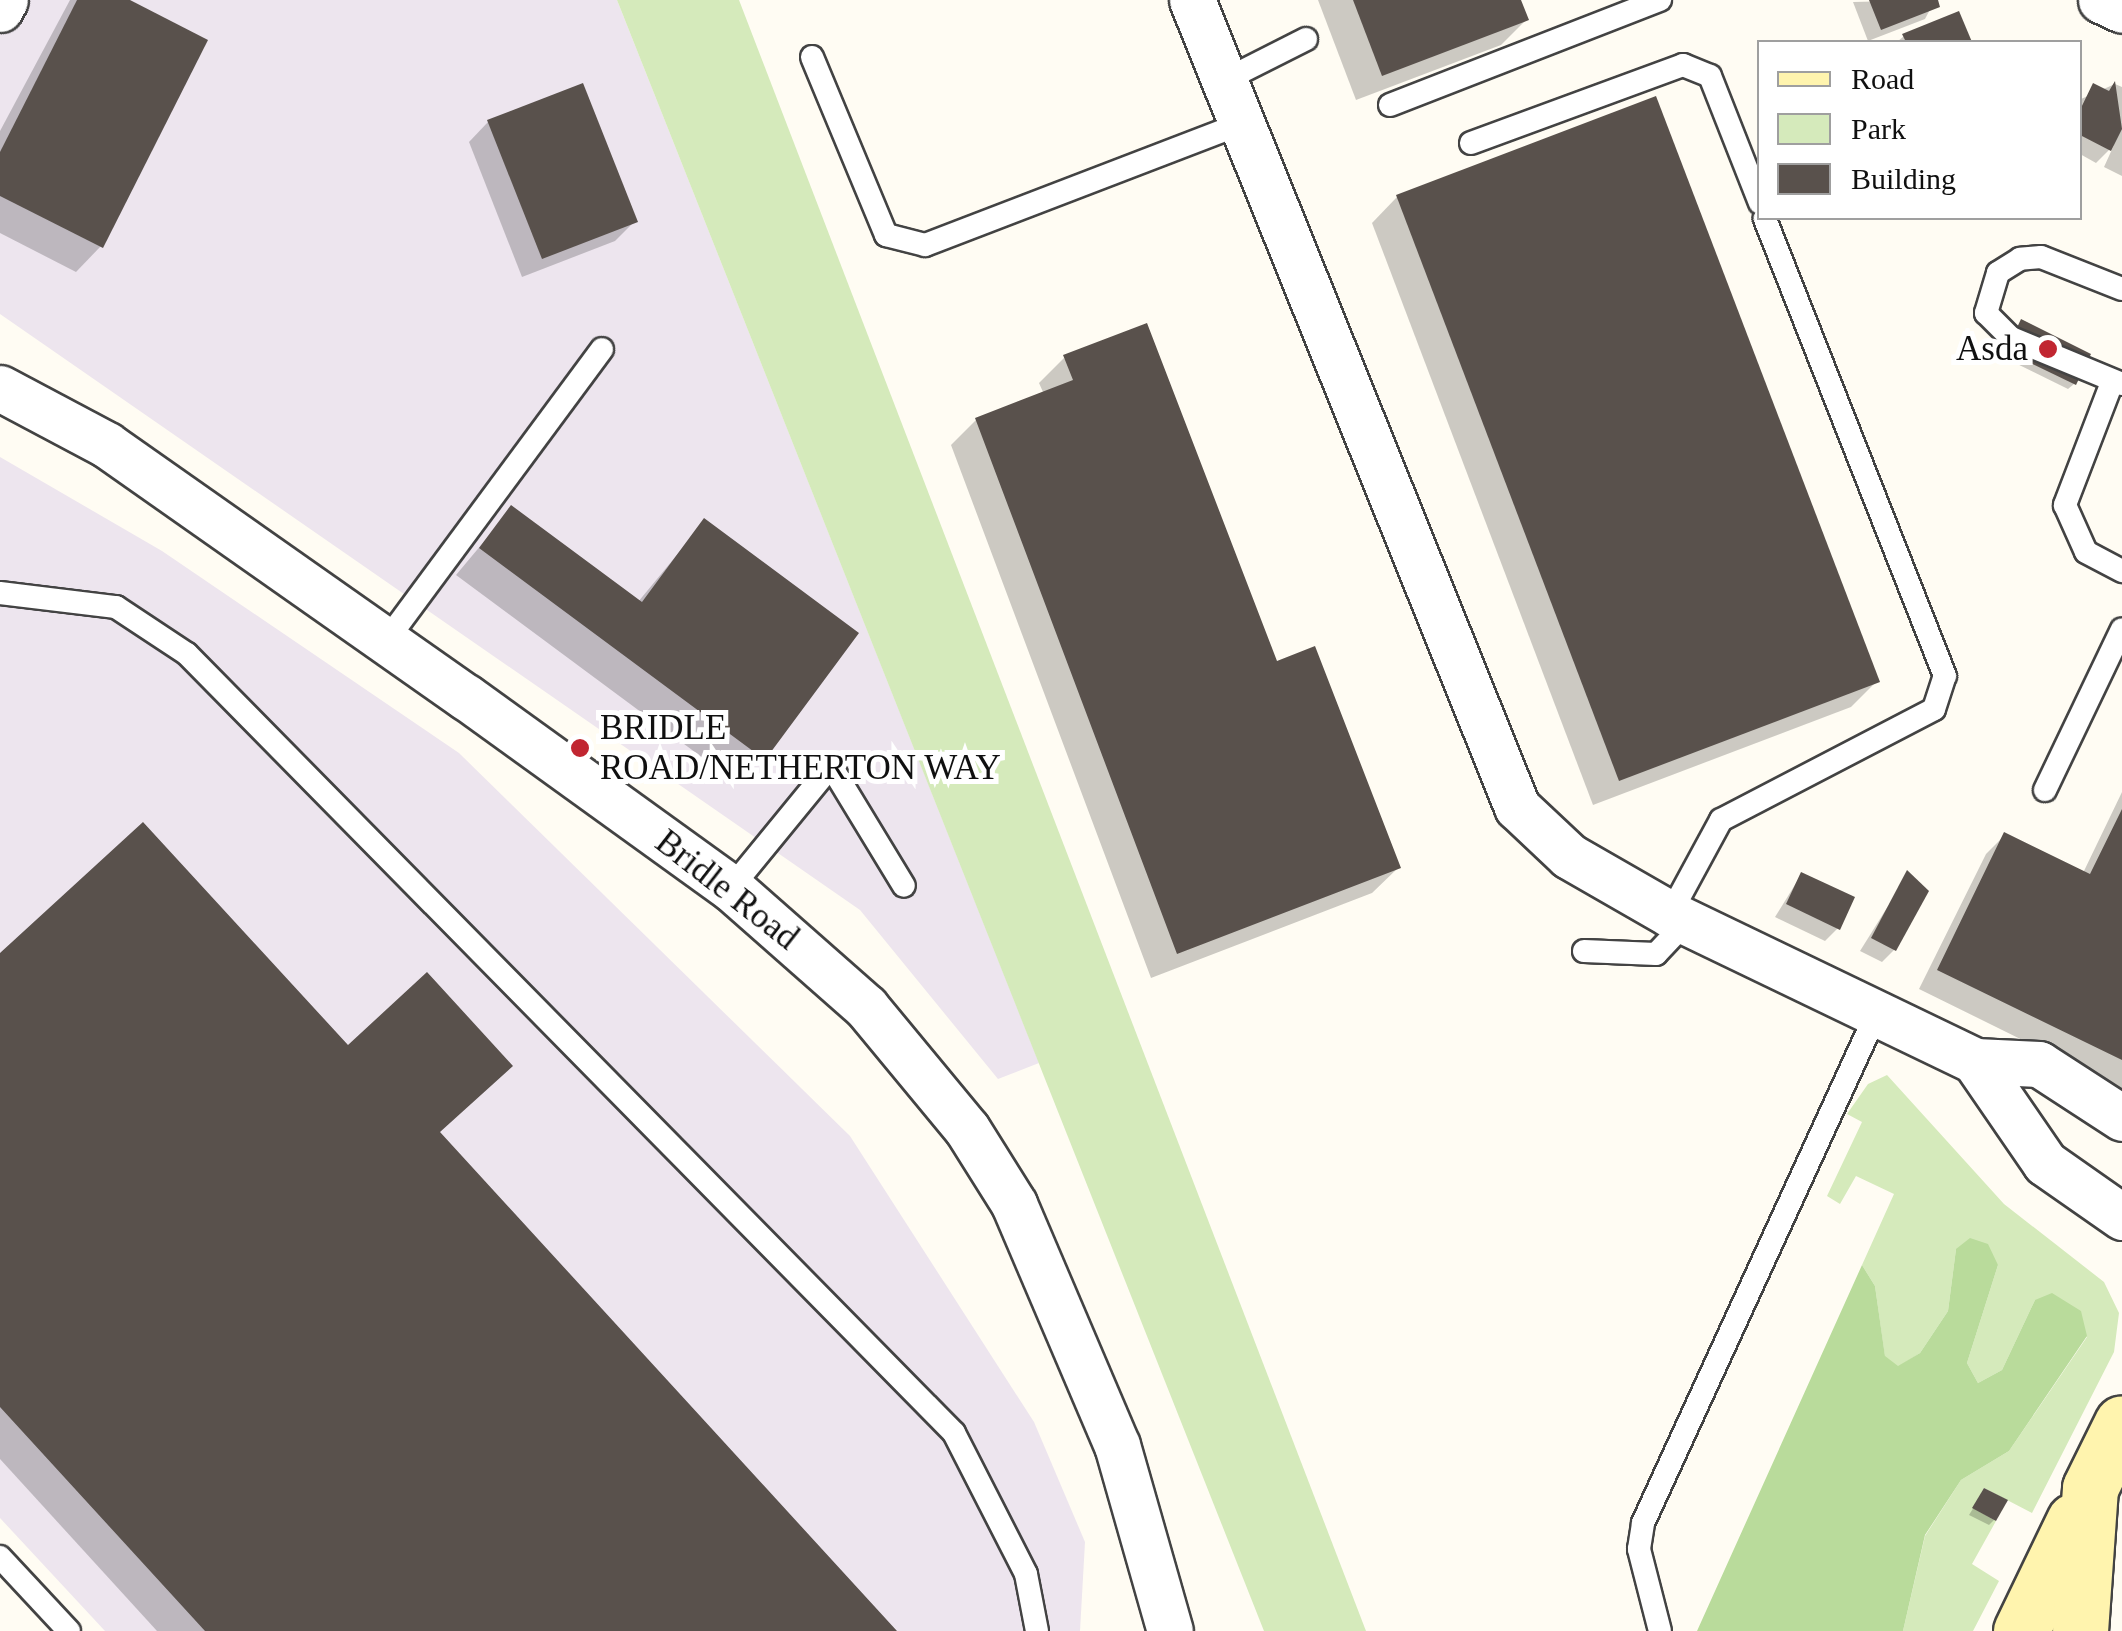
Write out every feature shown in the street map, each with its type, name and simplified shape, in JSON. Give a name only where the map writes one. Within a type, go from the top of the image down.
[{"type":"street","points":[[0,9],[5,0]]},
{"type":"street","points":[[1192,0],[1516,807],[1569,856],[1678,917],[1879,1008],[1975,1060],[2040,1064],[2122,1118]]},
{"type":"street","points":[[2101,0],[2122,10]]},
{"type":"street","name":"Bridle Road","points":[[0,388],[107,445],[386,640],[731,888],[866,1006],[967,1129],[1014,1204],[1118,1445],[1170,1631]]},
{"type":"street","points":[[1975,1060],[2045,1163],[2122,1217]]},
{"type":"street","points":[[2020,1631],[2122,1423]]},
{"type":"street","points":[[2080,1631],[2090,1488]]},
{"type":"lane","points":[[1390,105],[1660,0]]},
{"type":"lane","points":[[1222,81],[1306,40]]},
{"type":"lane","points":[[812,57],[886,235],[925,246],[1241,124]]},
{"type":"lane","points":[[1472,143],[1683,65],[1710,76],[1757,195]]},
{"type":"lane","points":[[1584,952],[1656,954],[1678,917],[1721,820],[1934,709],[1945,676],[1766,220]]},
{"type":"lane","points":[[2122,289],[2042,257],[1998,273],[1988,294],[1996,329],[2117,384],[2065,504],[2086,552],[2122,571]]},
{"type":"lane","points":[[386,640],[602,349]]},
{"type":"lane","points":[[0,592],[116,607],[187,654],[954,1434],[1026,1574],[1036,1631]]},
{"type":"lane","points":[[2045,790],[2122,629]]},
{"type":"lane","points":[[731,888],[831,766],[904,886]]},
{"type":"lane","points":[[1660,1631],[1640,1549],[1642,1523],[1879,1008]]},
{"type":"lane","points":[[0,1557],[70,1631]]},
{"type":"shaded area","points":[[0,0],[617,0],[1039,1063],[998,1079],[860,910],[0,314]]},
{"type":"shaded area","points":[[0,457],[162,551],[459,753],[850,1136],[1034,1422],[1085,1542],[1080,1631],[105,1631],[0,1518]]},
{"type":"green space","points":[[617,0],[739,0],[1366,1631],[1264,1631]]},
{"type":"green space","points":[[1887,1075],[2004,1204],[2104,1282],[2119,1313],[2114,1352],[2032,1513],[1984,1488],[1973,1508],[1996,1521],[1972,1564],[1999,1581],[1973,1631],[1903,1631],[1925,1536],[1961,1480],[2009,1451],[2087,1337],[2035,1300],[2002,1370],[1978,1383],[1967,1363],[1998,1265],[1956,1249],[1948,1311],[1920,1353],[1898,1367],[1885,1357],[1875,1286],[1862,1265],[1894,1194],[1856,1176],[1840,1204],[1827,1196],[1862,1122],[1847,1114],[1868,1084]]},
{"type":"green space","points":[[1970,1238],[1988,1244],[1998,1265],[1967,1363],[1978,1383],[2002,1370],[2035,1300],[2052,1293],[2081,1311],[2087,1336],[2009,1451],[1961,1480],[1925,1535],[1903,1631],[1697,1631],[1862,1265],[1875,1286],[1885,1356],[1898,1366],[1920,1353],[1948,1311],[1956,1249]]},
{"type":"building","points":[[77,0],[130,0],[208,40],[103,248],[0,196],[0,152]]},
{"type":"building","points":[[1353,0],[1521,0],[1529,20],[1382,76]]},
{"type":"building","points":[[1869,0],[1938,0],[1940,7],[1881,30]]},
{"type":"building","points":[[1959,11],[1971,40],[1905,40],[1902,34]]},
{"type":"building","points":[[2115,81],[2122,129],[2111,151],[2082,136],[2082,106],[2093,83],[2109,91]]},
{"type":"building","points":[[583,83],[638,222],[542,259],[487,120]]},
{"type":"building","points":[[1656,96],[1880,682],[1619,781],[1396,195]]},
{"type":"building","points":[[2021,319],[2091,354],[2076,385],[2006,351]]},
{"type":"building","points":[[1147,323],[1277,661],[1315,646],[1401,868],[1177,954],[975,418],[1073,380],[1063,355]]},
{"type":"building","points":[[511,505],[642,602],[704,518],[859,633],[765,760],[479,548]]},
{"type":"building","points":[[2122,809],[2122,1060],[1937,970],[2004,832],[2090,874]]},
{"type":"building","points":[[143,822],[348,1045],[427,972],[513,1066],[440,1132],[897,1631],[205,1631],[0,1407],[0,953]]},
{"type":"building","points":[[1907,870],[1929,891],[1896,951],[1871,938]]},
{"type":"building","points":[[1801,872],[1855,897],[1840,930],[1786,904]]},
{"type":"building","points":[[1984,1488],[2008,1500],[1996,1521],[1972,1508]]},
{"type":"place","name":"Asda","points":[[2048,349]]},
{"type":"place","name":"BRIDLE ROAD/NETHERTON WAY","points":[[580,748]]}]
